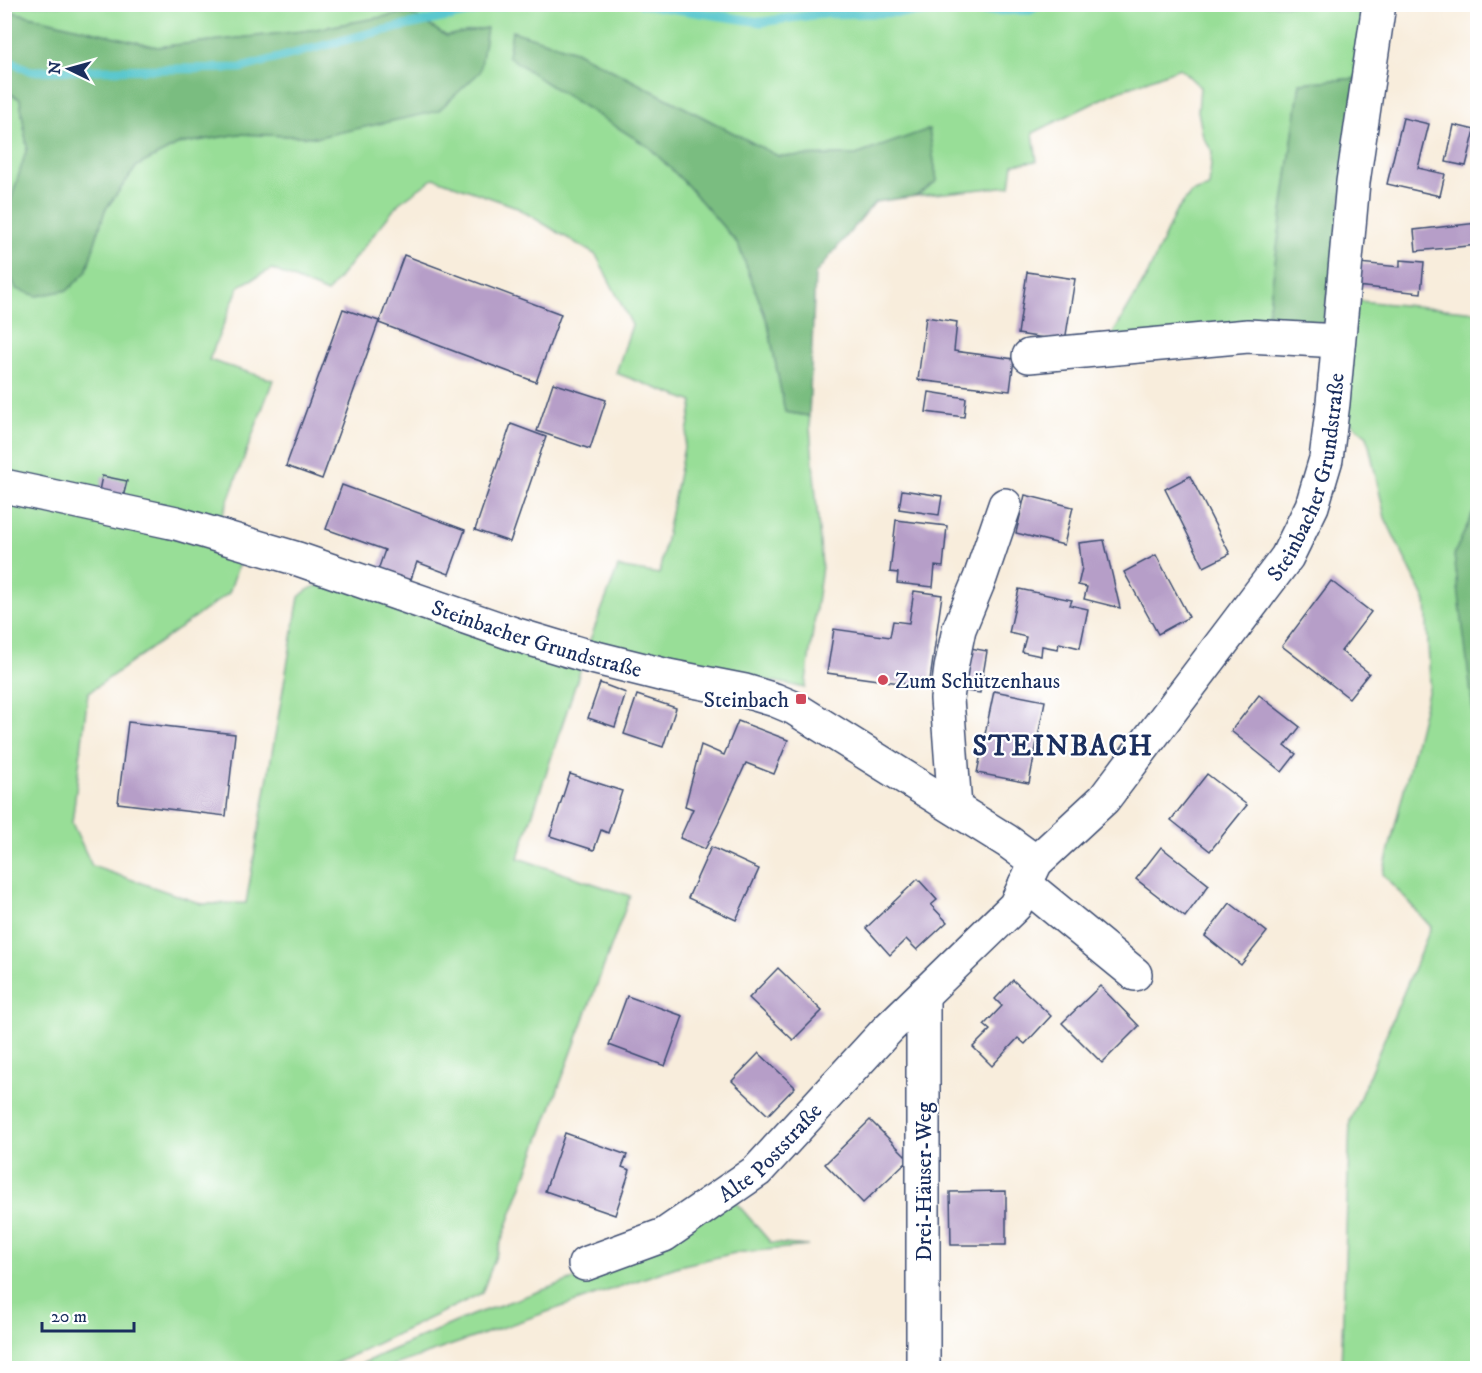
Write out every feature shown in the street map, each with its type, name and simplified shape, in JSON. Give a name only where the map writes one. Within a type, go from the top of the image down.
[{"type":"street","name":"Steinbacher Grundstraße","points":[[923,996],[1015,906],[1030,873],[1104,799],[1287,557],[1312,506],[1326,459],[1353,182],[1379,4]]},
{"type":"street","points":[[1029,356],[1248,336],[1338,341]]},
{"type":"street","name":"Steinbacher Grundstraße","points":[[4,486],[176,523],[298,559],[514,634],[668,676],[776,699],[955,808],[1030,873]]},
{"type":"street","points":[[955,808],[947,699],[951,668],[959,629],[981,578],[1005,505]]},
{"type":"street","points":[[1030,873],[1135,974]]},
{"type":"street","name":"Alte Poststraße","points":[[585,1264],[664,1235],[757,1171],[888,1029],[923,996]]},
{"type":"street","name":"Drei-Häuser-Weg","points":[[922,1368],[923,996]]},
{"type":"green space","points":[[5,5],[1368,5],[1359,78],[1300,83],[1266,328],[1108,342],[1147,276],[1175,213],[1191,193],[1209,187],[1212,151],[1203,137],[1198,111],[1200,87],[1180,68],[1116,92],[1033,133],[1037,161],[1013,164],[1010,186],[916,196],[937,181],[929,130],[856,155],[778,156],[575,51],[512,32],[543,81],[649,147],[688,186],[738,244],[768,324],[785,412],[809,416],[822,566],[805,688],[685,668],[588,645],[618,567],[659,574],[693,402],[616,373],[632,325],[596,255],[514,206],[434,178],[399,203],[327,293],[272,269],[239,286],[209,360],[273,380],[220,522],[5,476],[4,262],[17,289],[86,272],[105,210],[137,166],[179,144],[239,134],[319,137],[486,28],[446,36],[409,12],[311,30],[157,47],[5,10]]},
{"type":"green space","points":[[4,10],[157,47],[311,30],[409,12],[446,36],[487,28],[480,72],[438,111],[319,137],[239,134],[179,144],[137,166],[105,210],[86,272],[68,290],[37,296],[16,289],[5,262],[4,223],[27,148],[20,99],[5,91]]},
{"type":"green space","points":[[512,31],[575,51],[778,156],[856,155],[929,129],[937,181],[916,196],[875,202],[815,274],[809,416],[785,412],[768,324],[738,244],[688,186],[649,147],[543,81],[508,56]]},
{"type":"green space","points":[[1359,78],[1324,323],[1266,328],[1300,83]]},
{"type":"green space","points":[[5,91],[20,99],[27,148],[5,223]]},
{"type":"green space","points":[[1349,300],[1477,312],[1477,505],[1454,554],[1478,744],[1477,1368],[1341,1368],[1350,1121],[1431,927],[1383,874],[1430,684],[1426,602],[1385,518],[1367,436],[1340,414]]},
{"type":"green space","points":[[4,496],[242,554],[229,593],[88,693],[72,823],[92,866],[202,904],[246,903],[299,597],[307,590],[320,585],[335,584],[581,668],[518,858],[630,896],[482,1293],[326,1368],[5,1368]]},
{"type":"green space","points":[[1478,505],[1477,744],[1454,554]]},
{"type":"green space","points":[[733,1199],[771,1243],[808,1246],[735,1253],[679,1266],[386,1368],[353,1368],[472,1315],[642,1255]]},
{"type":"building","points":[[1403,118],[1429,124],[1418,168],[1445,174],[1440,196],[1387,184]]},
{"type":"building","points":[[1454,125],[1475,130],[1466,166],[1446,162]]},
{"type":"building","points":[[1478,223],[1478,245],[1416,251],[1414,230]]},
{"type":"building","points":[[404,255],[561,314],[536,382],[379,323]]},
{"type":"building","points":[[1400,260],[1424,262],[1421,293],[1356,286],[1359,263],[1400,267]]},
{"type":"building","points":[[1027,272],[1075,279],[1065,341],[1018,334]]},
{"type":"building","points":[[343,309],[379,321],[322,479],[286,466]]},
{"type":"building","points":[[926,317],[957,322],[954,351],[1014,359],[1010,391],[918,380]]},
{"type":"building","points":[[553,383],[606,400],[590,449],[537,431]]},
{"type":"building","points":[[929,392],[966,398],[964,417],[926,412]]},
{"type":"building","points":[[511,424],[546,437],[510,542],[475,530]]},
{"type":"building","points":[[102,476],[127,481],[123,497],[99,491]]},
{"type":"building","points":[[1190,476],[1230,554],[1204,567],[1165,489]]},
{"type":"building","points":[[342,485],[465,530],[449,574],[417,562],[410,582],[378,570],[385,550],[326,529]]},
{"type":"building","points":[[902,490],[942,496],[939,515],[899,509]]},
{"type":"building","points":[[1025,495],[1073,507],[1064,545],[1016,533]]},
{"type":"building","points":[[896,520],[947,526],[943,567],[935,566],[933,587],[897,583],[898,573],[890,572]]},
{"type":"building","points":[[1104,540],[1120,608],[1084,599],[1087,587],[1078,585],[1082,568],[1079,543]]},
{"type":"building","points":[[1156,555],[1189,617],[1158,634],[1124,572]]},
{"type":"building","points":[[1331,581],[1371,612],[1341,651],[1369,673],[1349,698],[1282,646]]},
{"type":"building","points":[[1019,589],[1072,600],[1070,605],[1088,609],[1080,648],[1059,643],[1058,649],[1042,646],[1041,656],[1022,652],[1026,637],[1009,633]]},
{"type":"building","points":[[914,591],[942,595],[929,687],[827,673],[834,629],[890,637],[893,621],[909,623]]},
{"type":"building","points":[[965,647],[987,651],[980,693],[958,690]]},
{"type":"building","points":[[600,683],[626,693],[615,727],[588,718]]},
{"type":"building","points":[[994,691],[1045,701],[1029,783],[977,773]]},
{"type":"building","points":[[637,695],[676,708],[663,747],[624,734]]},
{"type":"building","points":[[1259,695],[1300,727],[1285,746],[1296,754],[1282,772],[1231,731]]},
{"type":"building","points":[[738,721],[788,740],[774,774],[746,763],[705,849],[680,838],[693,809],[685,806],[701,745],[724,755]]},
{"type":"building","points":[[128,722],[235,734],[226,816],[118,803]]},
{"type":"building","points":[[570,774],[622,791],[608,833],[601,830],[594,850],[550,836]]},
{"type":"building","points":[[1207,774],[1247,805],[1210,851],[1171,820]]},
{"type":"building","points":[[711,847],[759,869],[736,920],[688,898]]},
{"type":"building","points":[[1161,847],[1209,885],[1185,917],[1136,879]]},
{"type":"building","points":[[918,879],[937,900],[931,905],[947,922],[917,950],[906,939],[890,955],[866,928]]},
{"type":"building","points":[[1230,903],[1267,932],[1241,965],[1205,936]]},
{"type":"building","points":[[778,968],[822,1011],[793,1040],[749,998]]},
{"type":"building","points":[[1013,980],[1051,1016],[1025,1044],[1018,1038],[992,1066],[973,1047],[990,1030],[984,1025],[1002,1006],[995,999]]},
{"type":"building","points":[[1100,986],[1139,1026],[1102,1063],[1062,1023]]},
{"type":"building","points":[[627,996],[683,1016],[665,1066],[609,1045]]},
{"type":"building","points":[[759,1053],[795,1087],[768,1115],[732,1081]]},
{"type":"building","points":[[870,1120],[909,1159],[863,1203],[825,1164]]},
{"type":"building","points":[[565,1133],[627,1155],[622,1167],[630,1170],[615,1215],[545,1191]]},
{"type":"building","points":[[1006,1191],[1006,1245],[951,1245],[950,1192]]},
{"type":"waterway","points":[[432,4],[451,17]]},
{"type":"waterway","points":[[4,59],[31,71],[241,68],[367,34],[507,4]]},
{"type":"waterway","points":[[642,4],[761,22],[820,14],[1030,10],[1041,4]]},
{"type":"place","name":"Zum Schützenhaus","points":[[883,680]]},
{"type":"place","name":"Steinbach","points":[[801,699]]},
{"type":"district","name":"STEINBACH","points":[[1063,745]]}]
